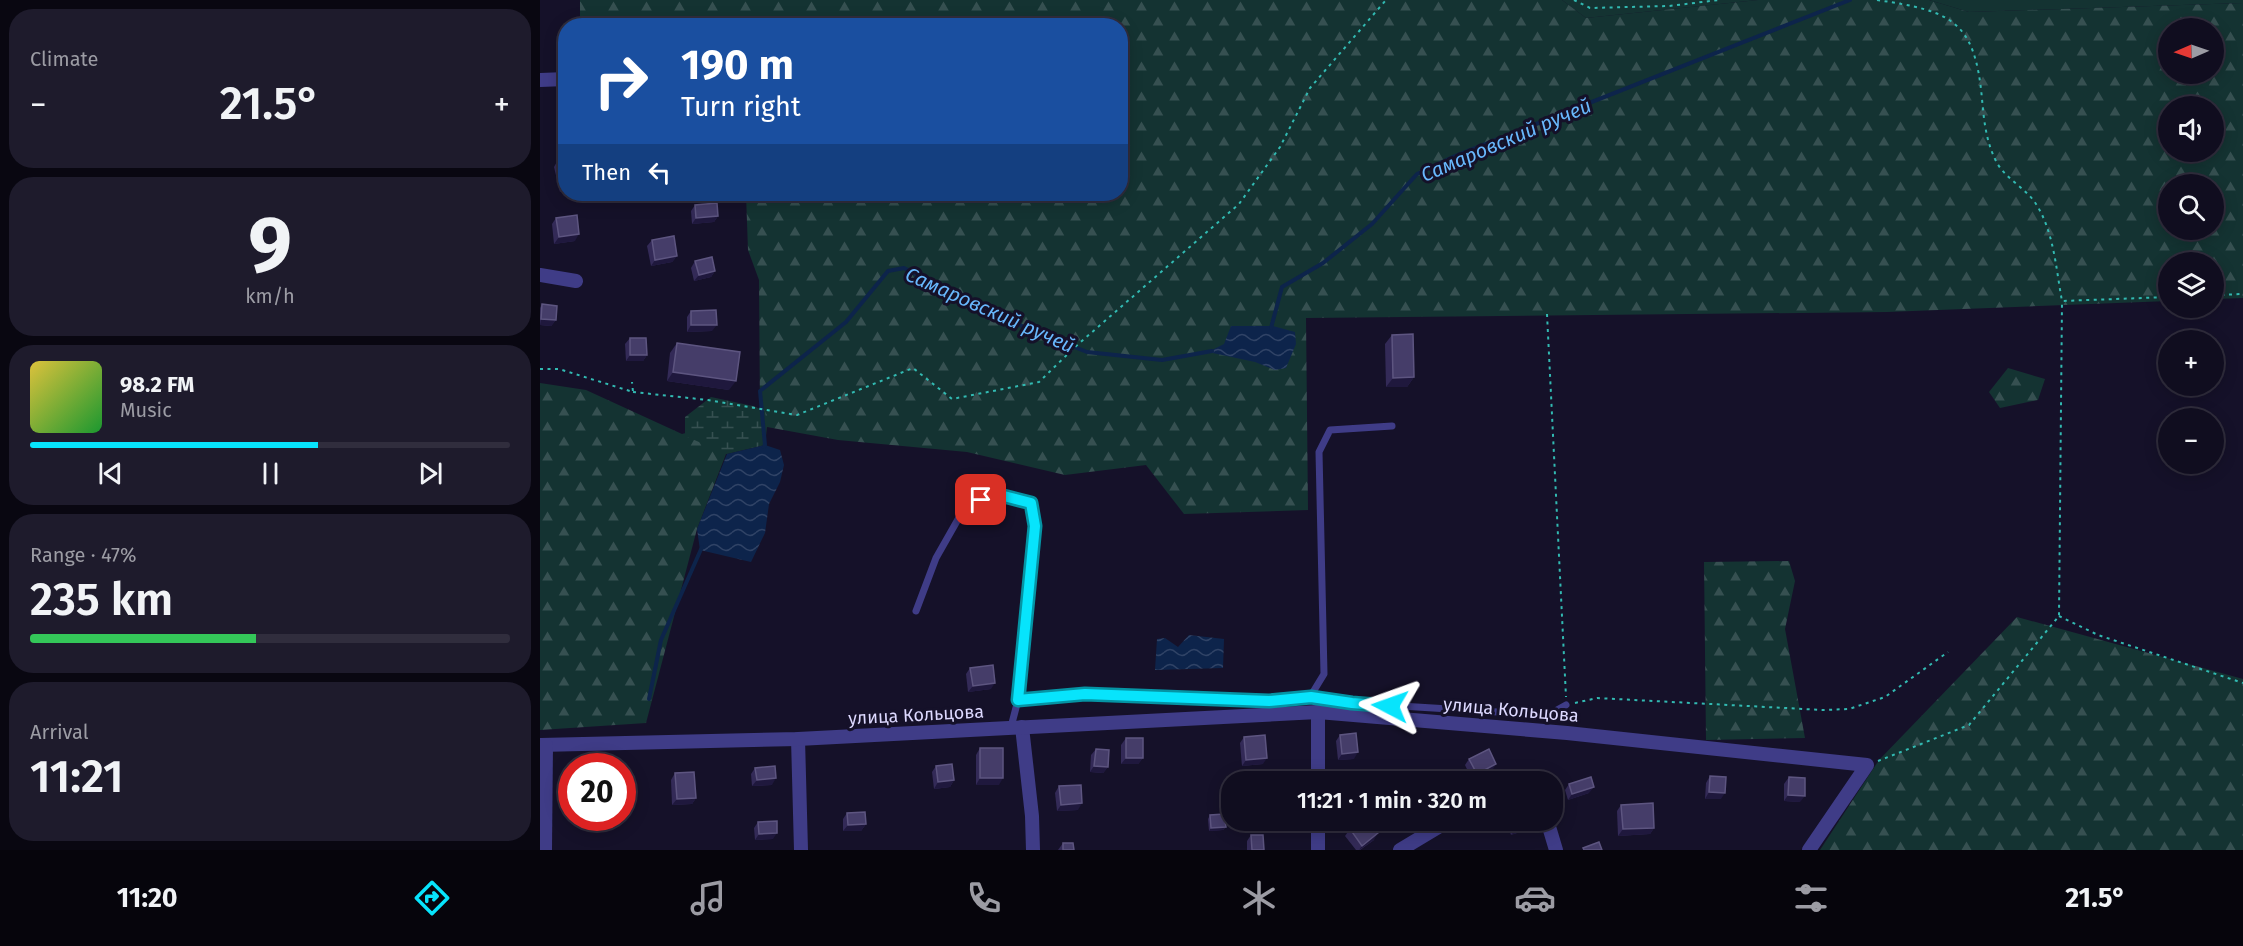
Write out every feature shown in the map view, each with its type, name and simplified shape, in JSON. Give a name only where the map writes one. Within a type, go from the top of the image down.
[{"type":"street","points":[[540,80],[558,79]]},
{"type":"street","points":[[540,275],[576,281]]},
{"type":"street","points":[[1318,712],[1318,771]]},
{"type":"street","name":"улица Кольцова","points":[[543,745],[798,739],[1318,712],[1568,733],[1867,765]]},
{"type":"street","points":[[1017,727],[1032,816],[1032,850]]},
{"type":"street","points":[[798,739],[801,850]]},
{"type":"street","points":[[543,745],[545,850]]},
{"type":"street","points":[[1809,850],[1867,765]]},
{"type":"street","points":[[1318,831],[1318,850]]},
{"type":"street","points":[[1400,850],[1432,831]]},
{"type":"street","points":[[1550,831],[1556,850]]},
{"type":"lane","points":[[1311,697],[1324,674],[1319,452],[1330,430],[1392,426]]},
{"type":"lane","points":[[916,610],[936,558],[965,507],[996,494],[1031,503],[1035,526],[1017,727]]},
{"type":"lane","points":[[1018,700],[1085,694],[1269,701],[1311,697],[1352,703],[1548,715],[1566,705]]},
{"type":"path","points":[[540,369],[559,369],[633,392],[708,400],[797,416],[913,368],[952,399],[1039,382],[1075,347],[1239,204],[1280,147],[1310,88],[1386,0]]},
{"type":"path","points":[[1574,0],[1590,8],[1669,6],[1719,0]]},
{"type":"path","points":[[1867,765],[1969,725],[2059,616],[2062,301],[2047,224],[2035,202],[1997,163],[1985,133],[1976,61],[1967,36],[1950,19],[1922,8],[1877,0]]},
{"type":"path","points":[[2224,295],[2243,294]]},
{"type":"path","points":[[2062,301],[2158,297]]},
{"type":"path","points":[[1546,314],[1566,705],[1598,698],[1823,710],[1849,709],[1885,697],[1948,652]]},
{"type":"path","points":[[632,382],[633,392]]},
{"type":"path","points":[[2059,616],[2098,635],[2243,683]]},
{"type":"green space","points":[[580,0],[1562,0],[1586,18],[1758,0],[1929,0],[1969,12],[2243,3],[2243,298],[2224,299],[2224,252],[2158,252],[2158,301],[1887,312],[1306,318],[1308,510],[1184,514],[1146,465],[1065,475],[967,452],[838,440],[767,427],[726,454],[697,529],[646,723],[540,730],[540,383],[586,390],[682,434],[760,413],[759,280],[748,250],[746,201],[1128,201],[1128,18],[580,18]]},
{"type":"green space","points":[[1562,0],[1758,0],[1586,18]]},
{"type":"green space","points":[[1929,0],[2243,0],[2243,3],[1969,12]]},
{"type":"green space","points":[[2008,368],[2045,379],[2038,400],[2000,408],[1989,392]]},
{"type":"green space","points":[[711,397],[753,406],[765,411],[767,427],[765,445],[727,454],[685,436],[685,417]]},
{"type":"green space","points":[[1789,561],[1795,581],[1785,629],[1805,738],[1706,740],[1704,562]]},
{"type":"green space","points":[[2017,617],[2243,679],[2243,850],[1820,850],[1879,760]]},
{"type":"water","points":[[1231,326],[1273,326],[1295,332],[1296,344],[1286,368],[1275,370],[1255,362],[1208,352],[1224,344]]},
{"type":"water","points":[[765,445],[780,450],[784,465],[780,482],[769,504],[765,533],[751,562],[700,550],[697,529],[727,454]]},
{"type":"water","points":[[1189,635],[1224,639],[1223,668],[1155,670],[1157,639],[1165,638],[1178,647]]},
{"type":"building","points":[[717,203],[718,216],[696,218],[695,205]]},
{"type":"building","points":[[577,215],[579,234],[559,237],[556,218]]},
{"type":"building","points":[[674,236],[677,256],[655,260],[652,240]]},
{"type":"building","points":[[712,257],[715,271],[699,275],[695,261]]},
{"type":"building","points":[[542,304],[557,306],[556,320],[541,319]]},
{"type":"building","points":[[716,310],[717,325],[691,325],[691,311]]},
{"type":"building","points":[[1413,334],[1414,377],[1393,378],[1392,335]]},
{"type":"building","points":[[630,338],[646,338],[647,355],[630,355]]},
{"type":"building","points":[[677,343],[740,352],[736,381],[673,372]]},
{"type":"building","points":[[993,665],[995,683],[973,686],[970,668]]},
{"type":"building","points":[[1356,733],[1358,752],[1342,754],[1340,735]]},
{"type":"building","points":[[1265,735],[1267,758],[1246,760],[1244,737]]},
{"type":"building","points":[[1126,738],[1143,738],[1143,758],[1126,758]]},
{"type":"building","points":[[980,748],[1003,748],[1003,778],[980,778]]},
{"type":"building","points":[[1096,749],[1109,750],[1108,767],[1094,766]]},
{"type":"building","points":[[1489,749],[1496,764],[1483,771],[1475,771],[1469,759]]},
{"type":"building","points":[[952,764],[954,780],[938,782],[936,766]]},
{"type":"building","points":[[775,766],[776,778],[757,780],[755,768]]},
{"type":"building","points":[[694,772],[696,798],[677,799],[675,773]]},
{"type":"building","points":[[1710,776],[1726,777],[1725,793],[1709,792]]},
{"type":"building","points":[[1591,777],[1594,787],[1572,794],[1569,784]]},
{"type":"building","points":[[1789,777],[1805,778],[1805,796],[1788,795]]},
{"type":"building","points":[[1081,785],[1082,803],[1061,805],[1059,786]]},
{"type":"building","points":[[1653,803],[1654,828],[1623,829],[1621,805]]},
{"type":"building","points":[[865,812],[866,824],[848,825],[847,813]]},
{"type":"building","points":[[1221,814],[1221,827],[1211,828],[1210,815]]},
{"type":"building","points":[[777,821],[777,833],[759,834],[758,822]]},
{"type":"building","points":[[1351,831],[1376,831],[1378,833],[1362,846]]},
{"type":"building","points":[[1251,835],[1263,835],[1264,850],[1252,850]]},
{"type":"building","points":[[1599,842],[1602,850],[1584,850],[1583,848]]},
{"type":"building","points":[[1063,843],[1073,843],[1074,850],[1063,850]]},
{"type":"waterway","name":"Самаровский ручей","points":[[1271,328],[1282,287],[1323,263],[1372,224],[1417,174],[1455,156],[1850,0]]},
{"type":"waterway","name":"Самаровский ручей","points":[[764,447],[760,391],[846,322],[888,271],[904,268],[997,316],[1087,352],[1162,360],[1212,351]]},
{"type":"waterway","name":"Самаровский ручей","points":[[649,699],[661,640],[702,547]]},
{"type":"route","points":[[981,500],[996,494],[1031,503],[1035,526],[1018,700],[1085,694],[1269,701],[1311,697],[1390,706]]}]
